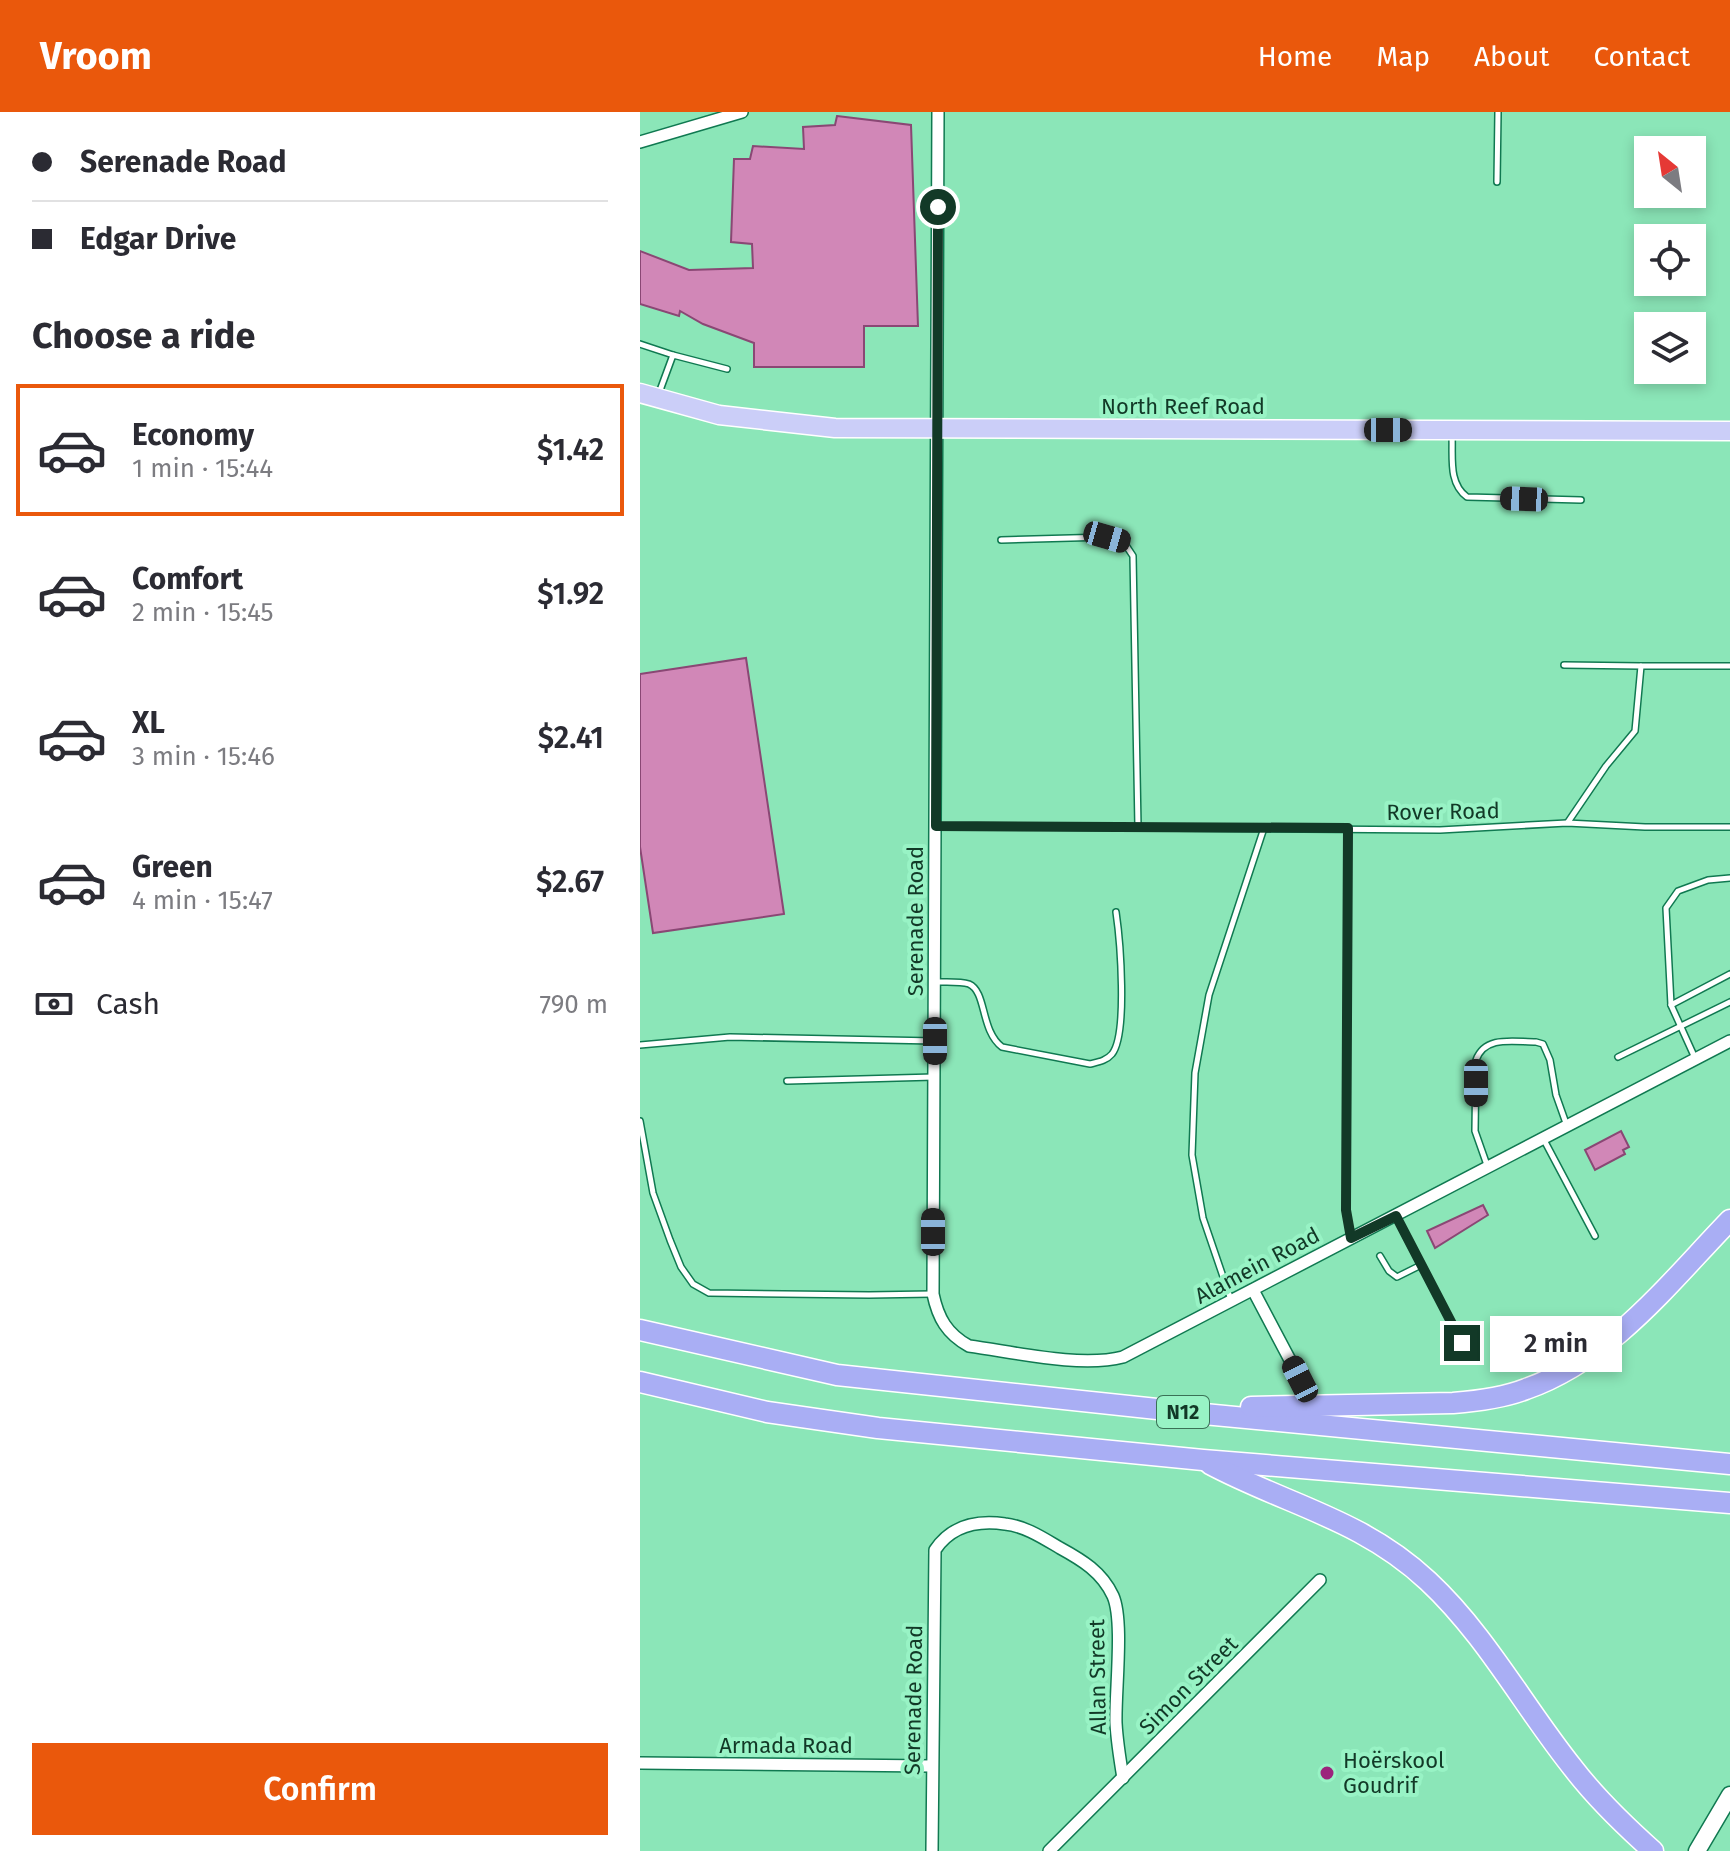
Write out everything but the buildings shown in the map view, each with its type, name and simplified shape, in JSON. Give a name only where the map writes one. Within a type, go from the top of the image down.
[{"type":"highway","points":[[1204,1414],[1243,1407],[1453,1403],[1483,1400],[1524,1390],[1558,1376],[1611,1340],[1730,1220]]},
{"type":"highway","name":"N12","points":[[640,1330],[837,1375],[1204,1414],[1730,1464]]},
{"type":"highway","name":"N12","points":[[640,1382],[767,1412],[878,1428],[1203,1460],[1730,1503]]},
{"type":"highway","points":[[1203,1460],[1245,1483],[1316,1509],[1354,1527],[1393,1552],[1428,1581],[1479,1640],[1573,1768],[1645,1847]]},
{"type":"main road","name":"North Reef Road","points":[[649,395],[719,415],[835,428],[1730,431]]},
{"type":"main road","points":[[1697,1851],[1730,1795]]},
{"type":"street","points":[[640,142],[742,112]]},
{"type":"street","name":"Serenade Road","points":[[938,112],[933,1294],[936,1312],[956,1339]]},
{"type":"street","name":"Alamein Road","points":[[956,1339],[969,1346],[1105,1362],[1136,1351],[1730,1041]]},
{"type":"street","points":[[1253,1290],[1300,1379]]},
{"type":"street","name":"Allan Street","points":[[935,1550],[944,1537],[958,1529],[988,1522],[1009,1524],[1033,1533],[1086,1562],[1105,1581],[1114,1599],[1117,1618],[1116,1724],[1123,1778]]},
{"type":"street","name":"Serenade Road","points":[[932,1851],[935,1550]]},
{"type":"street","name":"Simon Street","points":[[1049,1851],[1320,1580]]},
{"type":"street","name":"Armada Road","points":[[640,1763],[932,1766]]},
{"type":"lane","points":[[1497,182],[1498,112]]},
{"type":"lane","points":[[640,344],[727,369]]},
{"type":"lane","points":[[649,395],[673,355]]},
{"type":"lane","points":[[1452,430],[1454,480],[1458,490],[1467,497],[1581,500]]},
{"type":"lane","points":[[1001,540],[1107,537],[1123,541],[1133,556],[1138,827]]},
{"type":"lane","points":[[1564,665],[1730,666]]},
{"type":"lane","points":[[1567,823],[1606,766],[1635,731],[1641,666]]},
{"type":"lane","name":"Rover Road","points":[[936,826],[1440,830],[1567,823],[1730,827]]},
{"type":"lane","points":[[1231,1301],[1203,1218],[1192,1155],[1195,1073],[1209,995],[1264,828]]},
{"type":"lane","points":[[1348,828],[1346,1210],[1351,1238]]},
{"type":"lane","points":[[1695,1059],[1671,1005],[1666,908],[1678,891],[1708,880],[1730,878]]},
{"type":"lane","points":[[935,982],[966,983],[976,989],[987,1028],[993,1040],[1002,1047],[1090,1064],[1104,1061],[1113,1053],[1119,1028],[1121,961],[1116,912]]},
{"type":"lane","points":[[1671,1005],[1730,974]]},
{"type":"lane","points":[[1618,1057],[1730,1002]]},
{"type":"lane","points":[[640,1045],[730,1037],[935,1041]]},
{"type":"lane","points":[[1488,1167],[1475,1131],[1476,1060],[1486,1044],[1543,1044],[1550,1060],[1558,1103],[1568,1127]]},
{"type":"lane","points":[[787,1081],[934,1077]]},
{"type":"lane","points":[[640,1121],[653,1193],[681,1267],[693,1284],[709,1293],[933,1294]]},
{"type":"lane","points":[[1544,1139],[1595,1236]]},
{"type":"lane","points":[[1396,1216],[1462,1343]]},
{"type":"lane","points":[[1380,1256],[1389,1271],[1397,1277],[1422,1265]]},
{"type":"place","name":"Hoërskool Goudrif","points":[[1327,1773]]},
{"type":"route","points":[[938,207],[936,826],[1348,828],[1346,1210],[1351,1238],[1396,1216],[1462,1343]]}]
